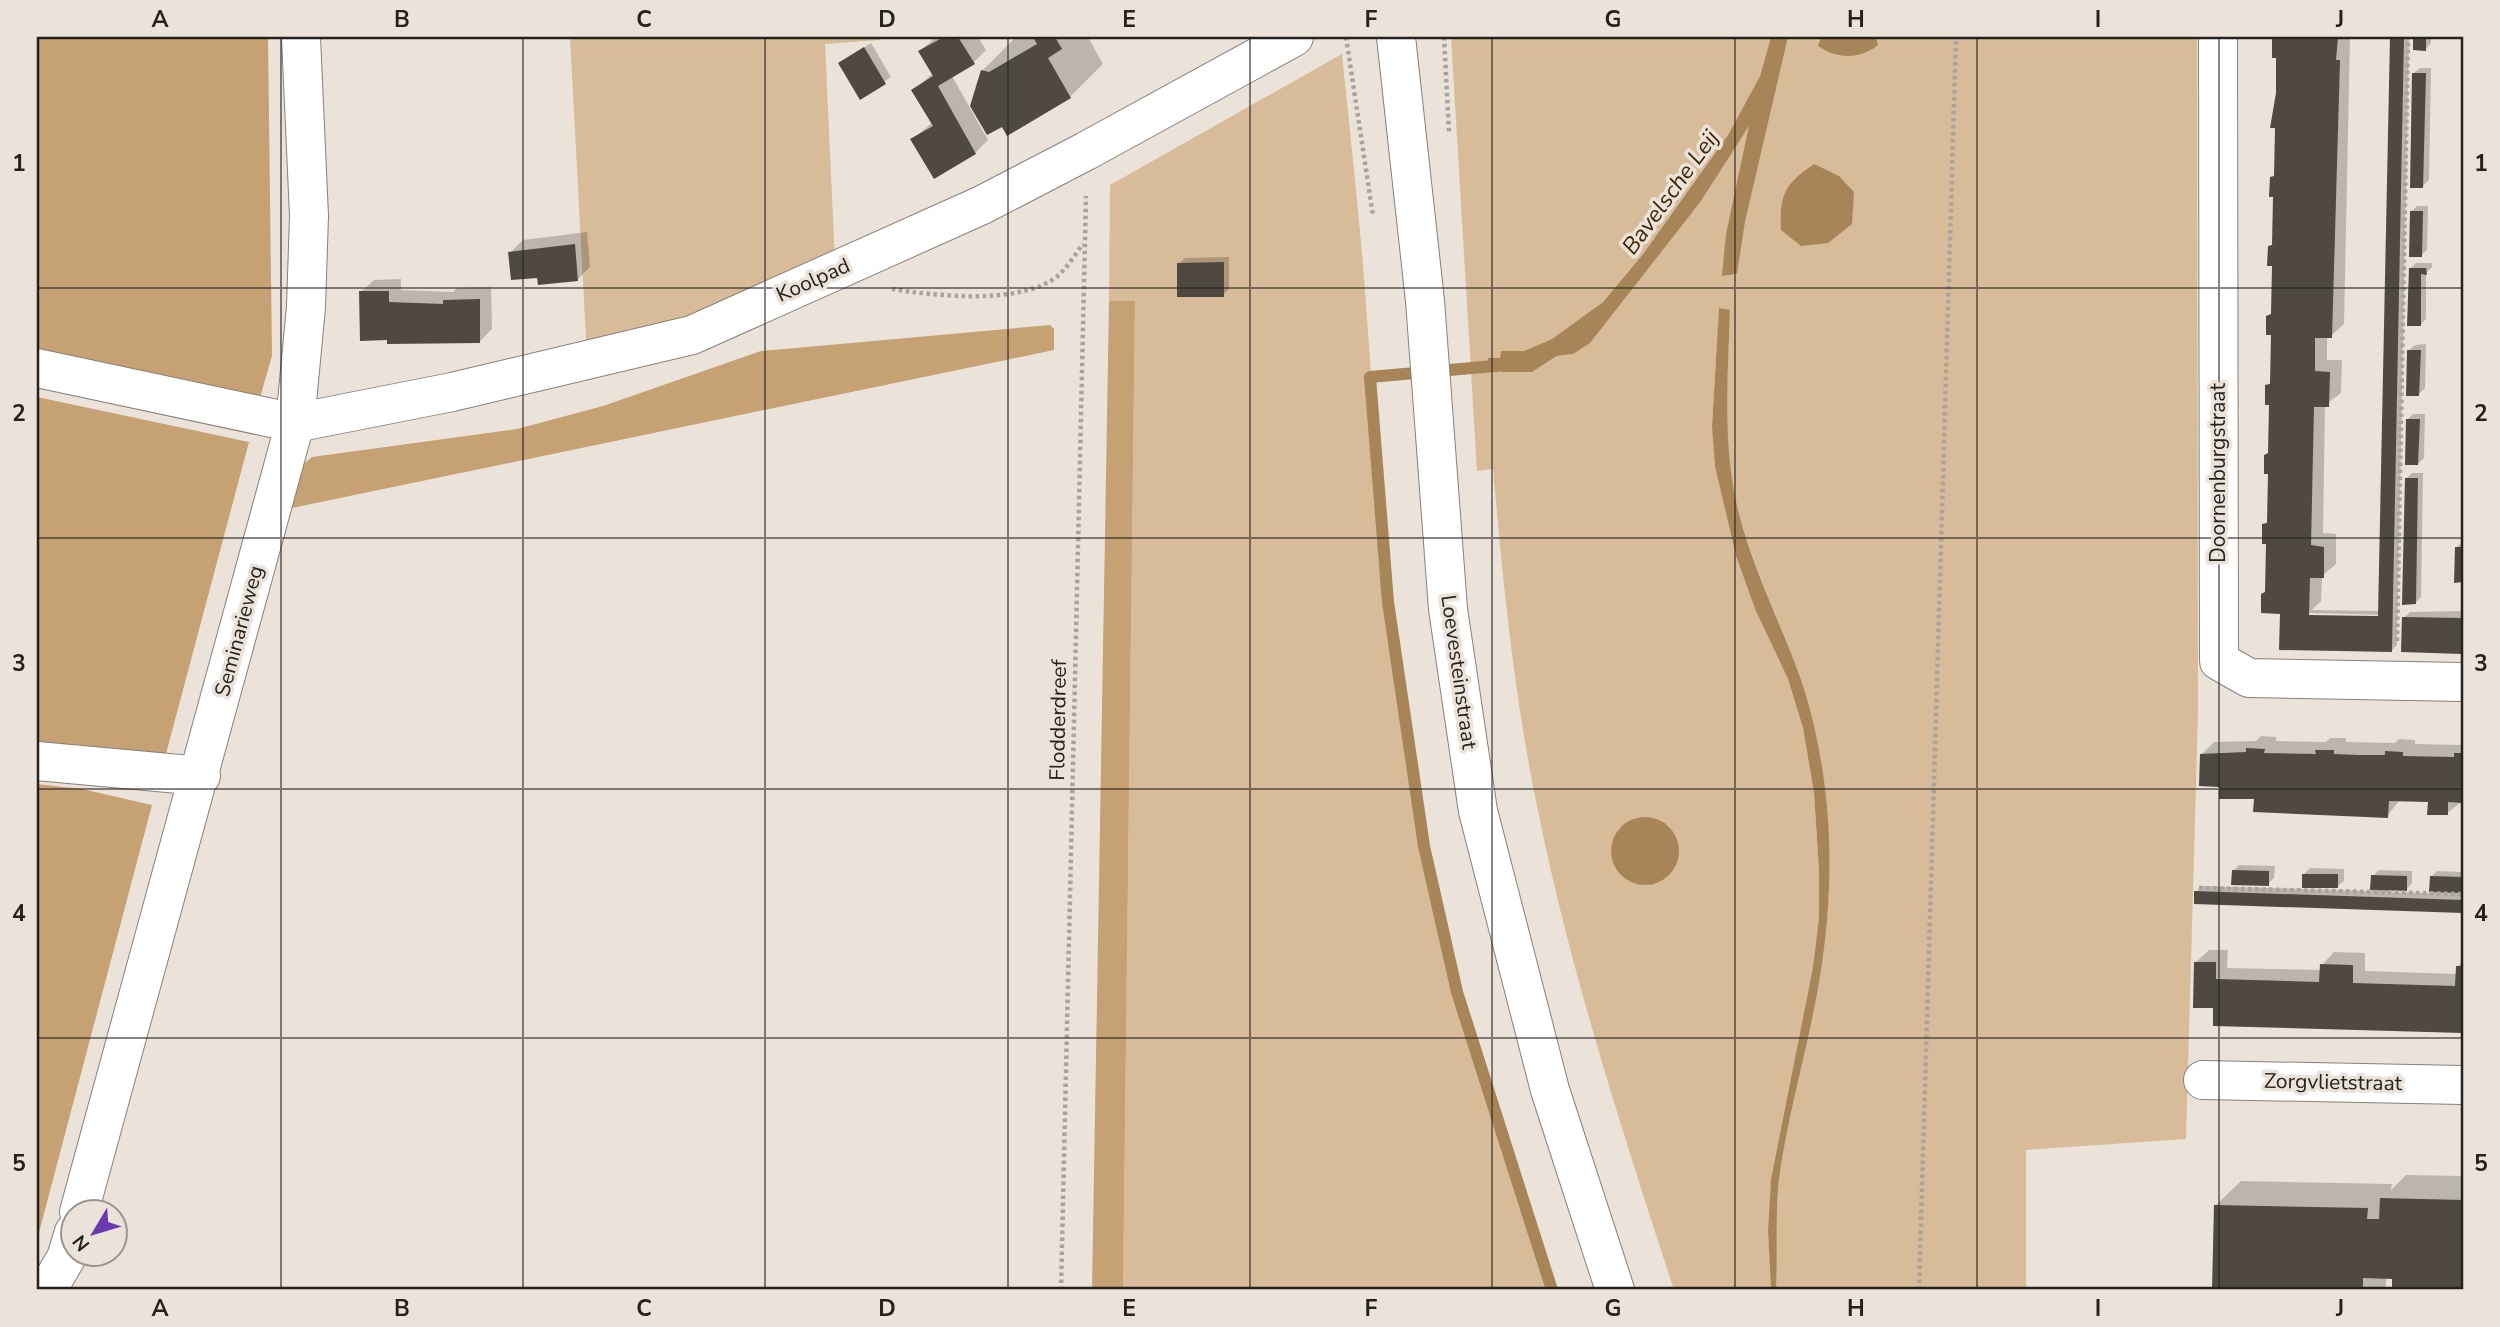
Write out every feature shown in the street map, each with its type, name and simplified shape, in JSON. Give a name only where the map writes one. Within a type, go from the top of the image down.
[{"type":"street","name":"Seminarieweg","points":[[83,1198],[201,776],[295,423],[306,307],[309,216],[300,37]]},
{"type":"street","name":"Koolpad","points":[[295,423],[452,391],[692,335],[982,205],[1294,37]]},
{"type":"street","name":"Loevesteinstraat","points":[[1396,37],[1425,301],[1448,609],[1478,811],[1549,1090],[1615,1290]]},
{"type":"street","name":"Doornenburgstraat","points":[[2218,37],[2219,661],[2249,678],[2463,682]]},
{"type":"street","points":[[37,368],[295,423]]},
{"type":"street","points":[[37,761],[201,776]]},
{"type":"street","name":"Zorgvlietstraat","points":[[2203,1080],[2463,1085]]},
{"type":"street","points":[[47,1290],[60,1268]]},
{"type":"path","points":[[1444,37],[1449,146]]},
{"type":"path","points":[[1919,1290],[1956,37]]},
{"type":"path","points":[[2396,681],[2408,37]]},
{"type":"path","name":"Flodderdreef","points":[[1060,1290],[1086,151]]},
{"type":"path","points":[[883,288],[934,296],[1029,292],[1060,274],[1085,242]]},
{"type":"path","points":[[2199,888],[2463,894]]},
{"type":"shaded area","points":[[37,37],[268,37],[272,356],[259,401],[37,356]]},
{"type":"shaded area","points":[[570,37],[881,37],[880,40],[825,44],[835,261],[587,357]]},
{"type":"shaded area","points":[[1451,37],[1771,37],[1760,76],[1728,135],[1643,254],[1603,302],[1552,339],[1524,351],[1501,351],[1501,372],[1532,372],[1558,356],[1573,354],[1701,201],[1750,124],[1722,276],[1737,274],[1745,222],[1788,37],[1821,37],[1818,46],[1876,38],[1873,37],[2197,37],[2198,713],[2186,1139],[2026,1150],[2026,1290],[1776,1290],[1779,1179],[1817,995],[1826,936],[1828,817],[1821,759],[1808,702],[1738,511],[1727,436],[1730,311],[1719,308],[1712,426],[1726,513],[1736,556],[1755,609],[1788,679],[1803,728],[1814,793],[1819,917],[1813,967],[1771,1179],[1768,1230],[1771,1290],[1674,1290],[1581,989],[1550,868],[1529,764],[1510,638],[1493,469],[1477,471]]},
{"type":"shaded area","points":[[1771,37],[1788,37],[1745,222],[1737,274],[1722,276],[1726,234],[1749,126],[1701,201],[1590,343],[1573,354],[1557,356],[1532,372],[1501,372],[1501,364],[1488,364],[1488,358],[1500,358],[1501,351],[1524,351],[1552,339],[1603,302],[1643,254],[1728,135],[1760,76]]},
{"type":"shaded area","points":[[1821,37],[1873,37],[1878,45],[1856,55],[1840,55],[1818,46]]},
{"type":"shaded area","points":[[1342,54],[1362,252],[1379,498],[1404,737],[1440,921],[1546,1290],[1123,1290],[1135,301],[1109,301],[1110,185]]},
{"type":"shaded area","points":[[1814,164],[1839,176],[1854,192],[1852,224],[1828,243],[1801,246],[1781,230],[1781,207],[1790,184]]},
{"type":"shaded area","points":[[1109,301],[1135,301],[1123,1290],[1092,1290]]},
{"type":"shaded area","points":[[1719,308],[1730,310],[1728,436],[1738,510],[1751,552],[1808,702],[1821,758],[1828,817],[1826,936],[1817,995],[1779,1179],[1776,1290],[1771,1290],[1768,1230],[1771,1179],[1813,967],[1819,917],[1819,870],[1814,793],[1803,728],[1788,679],[1755,609],[1736,556],[1715,466],[1712,426]]},
{"type":"shaded area","points":[[1050,325],[1054,329],[1054,350],[287,509],[302,465],[312,457],[517,429],[603,406],[761,351]]},
{"type":"shaded area","points":[[37,397],[249,442],[163,765],[37,745]]},
{"type":"shaded area","points":[[37,784],[82,789],[152,805],[37,1240]]},
{"type":"shaded area","points":[[1638,817],[1652,817],[1664,822],[1674,832],[1679,851],[1674,870],[1664,880],[1652,885],[1638,885],[1626,880],[1616,870],[1611,858],[1611,844],[1616,832],[1626,822]]},
{"type":"building","points":[[944,37],[958,37],[975,64],[938,86],[976,154],[934,179],[910,139],[933,126],[911,90],[933,76],[918,51]]},
{"type":"building","points":[[1033,37],[1055,37],[1062,49],[1048,58],[1071,98],[1007,136],[1002,127],[987,135],[970,106],[981,70],[989,72],[1037,44]]},
{"type":"building","points":[[2338,37],[2336,60],[2340,60],[2332,338],[2315,338],[2315,371],[2330,372],[2329,407],[2314,407],[2311,545],[2324,547],[2324,578],[2310,578],[2309,615],[2378,616],[2390,37],[2404,37],[2392,652],[2279,650],[2280,614],[2261,613],[2261,594],[2265,592],[2266,544],[2262,544],[2262,524],[2267,523],[2268,474],[2264,474],[2264,455],[2268,453],[2269,405],[2265,405],[2265,385],[2270,384],[2271,335],[2266,335],[2266,316],[2271,314],[2272,266],[2267,266],[2268,246],[2272,245],[2273,197],[2269,197],[2270,177],[2274,176],[2275,128],[2270,128],[2276,93],[2276,58],[2272,58],[2272,39]]},
{"type":"building","points":[[2413,37],[2426,37],[2426,51],[2413,50]]},
{"type":"building","points":[[864,47],[886,84],[860,100],[838,63]]},
{"type":"building","points":[[2412,73],[2426,73],[2423,188],[2410,188]]},
{"type":"building","points":[[2410,211],[2423,211],[2422,257],[2409,257]]},
{"type":"building","points":[[575,244],[578,281],[538,285],[537,278],[511,280],[508,252]]},
{"type":"building","points":[[1224,262],[1224,297],[1177,297],[1177,263]]},
{"type":"building","points":[[2409,268],[2426,268],[2427,275],[2421,274],[2421,326],[2407,326]]},
{"type":"building","points":[[359,291],[389,291],[389,302],[443,304],[443,300],[480,299],[480,343],[387,344],[387,340],[360,341]]},
{"type":"building","points":[[2407,350],[2421,350],[2419,396],[2406,396]]},
{"type":"building","points":[[2406,419],[2420,419],[2418,465],[2405,465]]},
{"type":"building","points":[[2405,478],[2418,478],[2416,604],[2402,605]]},
{"type":"building","points":[[2455,547],[2463,547],[2463,582],[2454,583]]},
{"type":"building","points":[[2402,617],[2463,618],[2463,654],[2401,652]]},
{"type":"building","points":[[2246,748],[2265,749],[2264,753],[2316,754],[2315,750],[2334,750],[2334,754],[2385,755],[2385,751],[2403,752],[2403,756],[2454,757],[2454,753],[2463,753],[2463,803],[2448,802],[2448,815],[2427,815],[2428,802],[2389,801],[2388,818],[2253,812],[2254,799],[2219,799],[2219,787],[2199,786],[2200,754],[2246,752]]},
{"type":"building","points":[[2232,870],[2269,871],[2269,886],[2231,885]]},
{"type":"building","points":[[2302,874],[2338,874],[2338,888],[2302,888]]},
{"type":"building","points":[[2371,875],[2407,876],[2407,891],[2370,890]]},
{"type":"building","points":[[2430,876],[2463,877],[2463,893],[2429,892]]},
{"type":"building","points":[[2194,891],[2463,900],[2463,913],[2194,904]]},
{"type":"building","points":[[2194,962],[2216,962],[2216,979],[2319,982],[2320,964],[2353,965],[2353,983],[2455,986],[2456,966],[2463,966],[2463,1033],[2213,1026],[2213,1008],[2193,1008]]},
{"type":"building","points":[[2380,1198],[2463,1200],[2463,1290],[2392,1290],[2392,1279],[2363,1278],[2363,1290],[2212,1290],[2214,1205],[2368,1208],[2367,1219],[2379,1219]]},
{"type":"waterway","points":[[1517,364],[1370,377],[1388,602],[1424,846],[1457,992],[1552,1290]]},
{"type":"water label","name":"Bavelsche Leij","points":[[1670,192]]}]
